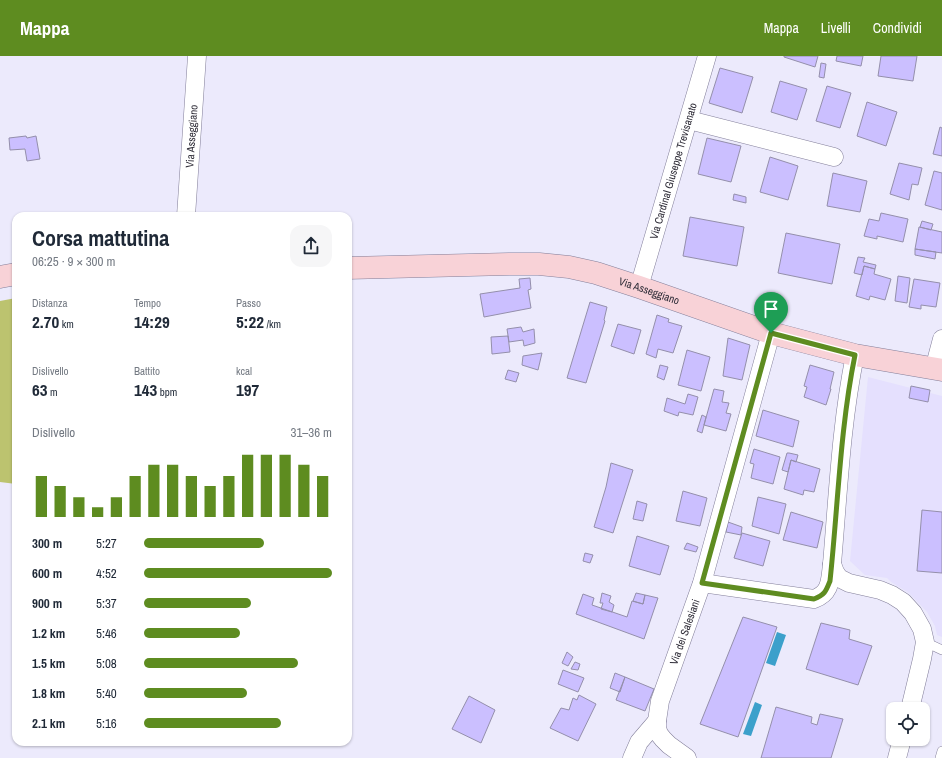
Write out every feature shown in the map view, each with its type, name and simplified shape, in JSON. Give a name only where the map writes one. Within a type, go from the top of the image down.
[{"type":"street","name":"Via Asseggiano","points":[[186,212],[197,56]]},
{"type":"street","name":"Via Cardinal Giuseppe Trevisanato","points":[[640,287],[707,56]]},
{"type":"street","points":[[689,120],[834,157]]},
{"type":"street","name":"Via Asseggiano","points":[[352,268],[539,264],[569,267],[589,271],[640,287],[771,333],[855,355],[938,370]]},
{"type":"street","points":[[0,277],[12,275]]},
{"type":"street","name":"Via dei Salesiani","points":[[687,758],[669,745],[659,734],[657,722],[660,701],[702,583],[771,333]]},
{"type":"street","points":[[938,370],[942,339]]},
{"type":"street","points":[[702,583],[814,599],[822,596],[827,589],[830,581],[832,564],[843,436],[855,355]]},
{"type":"street","points":[[832,564],[835,572],[840,578],[849,583],[880,590],[903,602],[913,613],[922,629],[925,642],[912,702]]},
{"type":"street","points":[[632,758],[639,742],[657,722]]},
{"type":"street","points":[[897,758],[900,746]]},
{"type":"lane","points":[[925,642],[942,650]]},
{"type":"lane","points":[[940,758],[942,751]]},
{"type":"shaded area","points":[[868,377],[942,396],[942,637],[937,635],[935,626],[927,612],[909,593],[887,578],[865,575],[850,561]]},
{"type":"green space","points":[[12,299],[12,484],[0,482],[0,301]]},
{"type":"water","points":[[777,632],[786,635],[775,666],[766,663]]},
{"type":"water","points":[[755,702],[762,705],[751,736],[743,734]]},
{"type":"building","points":[[784,56],[818,56],[815,67]]},
{"type":"building","points":[[837,56],[863,56],[861,66],[836,61]]},
{"type":"building","points":[[881,56],[917,56],[913,81],[878,76]]},
{"type":"building","points":[[821,63],[826,64],[824,78],[819,77]]},
{"type":"building","points":[[720,68],[753,77],[742,113],[709,103]]},
{"type":"building","points":[[780,81],[807,89],[797,120],[771,112]]},
{"type":"building","points":[[827,86],[851,93],[840,128],[816,121]]},
{"type":"building","points":[[867,102],[897,112],[886,146],[857,136]]},
{"type":"building","points":[[940,127],[942,128],[942,156],[933,154]]},
{"type":"building","points":[[26,136],[27,138],[36,136],[40,159],[27,161],[25,149],[10,150],[9,138]]},
{"type":"building","points":[[707,138],[741,146],[731,182],[698,174]]},
{"type":"building","points":[[770,157],[798,166],[788,200],[760,192]]},
{"type":"building","points":[[899,163],[922,168],[918,185],[912,184],[909,200],[890,194]]},
{"type":"building","points":[[934,171],[942,173],[942,210],[925,205]]},
{"type":"building","points":[[833,173],[867,181],[860,212],[827,206]]},
{"type":"building","points":[[734,194],[746,197],[746,203],[733,200]]},
{"type":"building","points":[[881,213],[908,219],[903,242],[877,236],[877,239],[864,236],[869,219],[879,221]]},
{"type":"building","points":[[690,217],[744,227],[737,266],[683,256]]},
{"type":"building","points":[[922,221],[933,224],[931,230],[920,227]]},
{"type":"building","points":[[919,227],[942,232],[942,253],[915,249]]},
{"type":"building","points":[[786,233],[840,244],[832,284],[778,273]]},
{"type":"building","points":[[915,249],[936,252],[935,259],[915,255]]},
{"type":"building","points":[[858,257],[865,258],[863,262],[876,265],[875,269],[864,266],[862,275],[854,273]]},
{"type":"building","points":[[864,266],[875,269],[874,274],[891,279],[885,300],[870,296],[869,300],[856,296]]},
{"type":"building","points":[[898,276],[910,278],[907,303],[895,301]]},
{"type":"building","points":[[530,278],[531,289],[528,290],[531,308],[484,317],[480,294],[520,288],[519,279]]},
{"type":"building","points":[[914,279],[940,283],[936,307],[921,305],[921,309],[909,307]]},
{"type":"building","points":[[590,302],[607,307],[605,321],[586,383],[567,378]]},
{"type":"building","points":[[657,315],[669,319],[668,322],[682,326],[673,353],[658,349],[656,358],[646,354]]},
{"type":"building","points":[[618,324],[641,330],[634,354],[611,346]]},
{"type":"building","points":[[521,327],[523,332],[534,329],[535,343],[524,346],[523,340],[509,342],[507,329]]},
{"type":"building","points":[[508,336],[510,352],[492,354],[491,337]]},
{"type":"building","points":[[728,338],[750,345],[742,380],[723,376]]},
{"type":"building","points":[[687,350],[710,357],[701,391],[678,385]]},
{"type":"building","points":[[542,353],[538,370],[522,365],[523,356]]},
{"type":"building","points":[[660,365],[668,367],[664,380],[657,377]]},
{"type":"building","points":[[810,365],[834,372],[826,405],[804,397],[807,387],[804,386]]},
{"type":"building","points":[[508,370],[519,373],[516,382],[505,379]]},
{"type":"building","points":[[911,386],[930,390],[928,402],[909,398]]},
{"type":"building","points":[[714,389],[724,391],[722,402],[729,403],[726,413],[731,414],[726,431],[704,425]]},
{"type":"building","points":[[688,394],[698,397],[693,415],[679,412],[678,416],[664,411],[667,398],[685,404]]},
{"type":"building","points":[[763,410],[799,421],[793,447],[756,436]]},
{"type":"building","points":[[702,415],[706,417],[702,433],[697,431]]},
{"type":"building","points":[[754,449],[780,457],[773,484],[751,478],[754,464],[750,463]]},
{"type":"building","points":[[787,453],[798,455],[796,462],[791,460],[788,472],[782,470]]},
{"type":"building","points":[[791,460],[820,469],[814,492],[804,490],[803,495],[784,489]]},
{"type":"building","points":[[611,463],[633,470],[613,533],[594,527],[606,487]]},
{"type":"building","points":[[683,491],[707,498],[700,526],[676,521]]},
{"type":"building","points":[[758,497],[786,504],[779,534],[752,526]]},
{"type":"building","points":[[637,501],[647,504],[643,521],[633,519]]},
{"type":"building","points":[[922,510],[942,512],[942,573],[917,571]]},
{"type":"building","points":[[791,512],[823,522],[817,548],[783,540]]},
{"type":"building","points":[[728,522],[742,527],[741,535],[726,532]]},
{"type":"building","points":[[742,533],[770,541],[763,566],[734,558]]},
{"type":"building","points":[[637,536],[669,546],[660,575],[629,566]]},
{"type":"building","points":[[687,543],[698,547],[696,552],[684,549]]},
{"type":"building","points":[[585,553],[593,555],[590,563],[583,561]]},
{"type":"building","points":[[602,593],[611,596],[609,602],[614,605],[612,612],[601,609],[603,603],[600,603]]},
{"type":"building","points":[[636,593],[645,595],[643,604],[633,601]]},
{"type":"building","points":[[583,594],[594,598],[592,605],[627,617],[632,601],[643,604],[645,595],[658,598],[644,639],[576,614]]},
{"type":"building","points":[[743,617],[777,627],[738,737],[700,724]]},
{"type":"building","points":[[821,623],[850,630],[849,639],[872,646],[858,685],[806,669]]},
{"type":"building","points":[[567,652],[573,657],[568,666],[562,663]]},
{"type":"building","points":[[575,662],[580,664],[578,670],[571,669]]},
{"type":"building","points":[[563,670],[584,678],[578,692],[558,684]]},
{"type":"building","points":[[615,673],[625,677],[620,692],[610,688]]},
{"type":"building","points":[[625,677],[654,689],[645,711],[616,700]]},
{"type":"building","points":[[579,695],[596,704],[578,741],[550,728],[561,708],[569,710],[573,698],[577,700]]},
{"type":"building","points":[[469,696],[495,710],[481,743],[452,729]]},
{"type":"building","points":[[776,707],[812,717],[811,723],[817,725],[820,714],[843,719],[831,758],[761,758]]},
{"type":"route","points":[[771,333],[855,355],[843,436],[830,581],[822,596],[814,599],[702,583],[771,333]]}]
